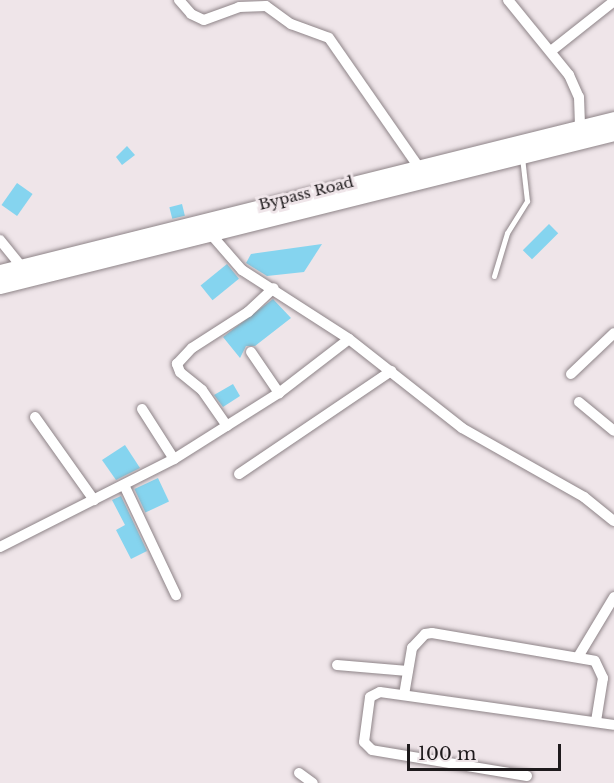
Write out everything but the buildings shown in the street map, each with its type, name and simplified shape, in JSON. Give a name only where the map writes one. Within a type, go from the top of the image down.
[{"type":"main road","name":"Bypass Road","points":[[0,272],[614,119]]},
{"type":"main road","name":"Bypass Road","points":[[0,286],[208,231],[614,134]]},
{"type":"street","points":[[179,0],[191,14],[204,20],[239,7],[266,6],[291,24],[329,38],[418,166]]},
{"type":"street","points":[[508,0],[551,51],[576,87],[580,127]]},
{"type":"street","points":[[551,51],[614,1]]},
{"type":"street","points":[[208,231],[242,270],[274,288],[349,339],[468,432],[584,497],[614,521]]},
{"type":"street","points":[[0,240],[21,266]]},
{"type":"street","points":[[227,426],[202,390],[180,372],[177,364],[192,348],[248,312],[274,288]]},
{"type":"street","points":[[571,374],[614,333]]},
{"type":"street","points":[[0,547],[174,459],[279,393],[349,339]]},
{"type":"street","points":[[251,352],[279,393]]},
{"type":"street","points":[[239,474],[391,371]]},
{"type":"street","points":[[579,402],[614,431]]},
{"type":"street","points":[[142,409],[174,459]]},
{"type":"street","points":[[35,417],[94,500]]},
{"type":"street","points":[[124,484],[176,595]]},
{"type":"street","points":[[578,657],[614,597]]},
{"type":"street","points":[[404,695],[416,641],[432,633],[595,661],[602,671],[596,721]]},
{"type":"street","points":[[337,665],[408,671]]},
{"type":"street","points":[[527,776],[368,748],[364,742],[372,694],[404,695],[614,724]]},
{"type":"street","points":[[299,773],[313,783]]},
{"type":"lane","points":[[494,276],[507,232],[527,201],[521,156]]}]
